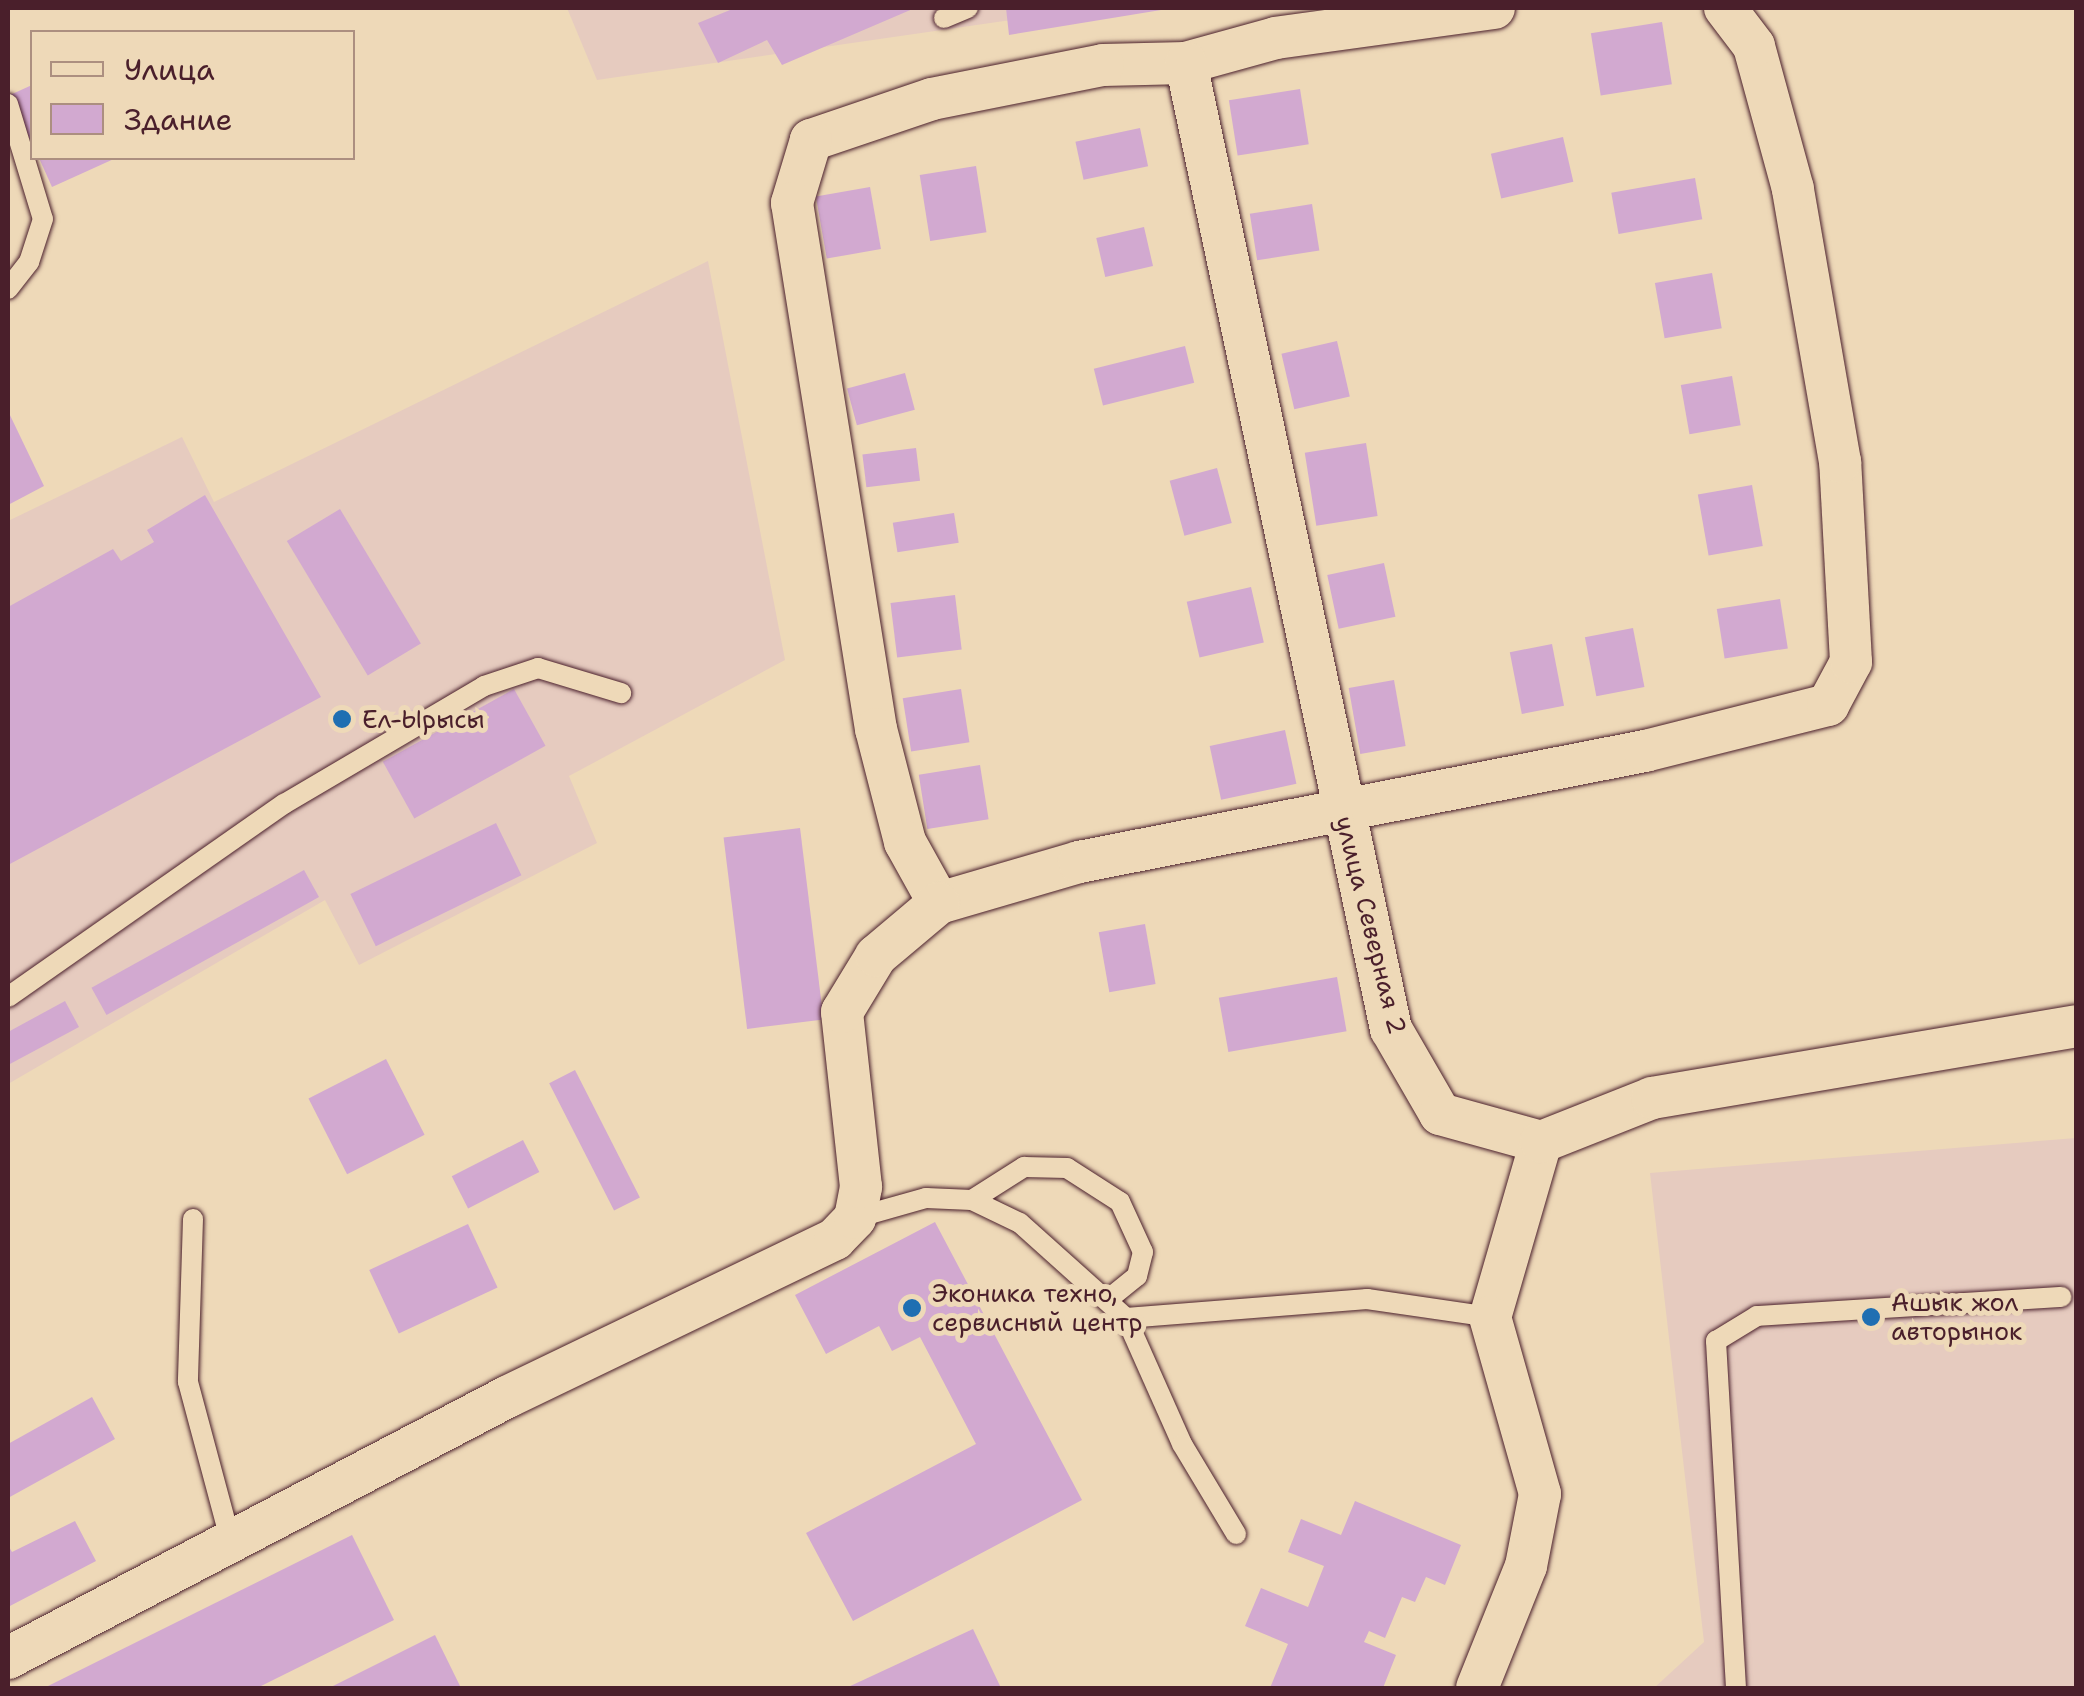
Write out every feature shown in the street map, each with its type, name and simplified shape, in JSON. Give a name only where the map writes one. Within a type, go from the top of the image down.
[{"type":"street","points":[[939,904],[906,842],[876,729],[797,188],[811,140],[932,99],[1104,64],[1186,63],[1276,38],[1494,8]]},
{"type":"street","points":[[8,1658],[834,1240],[855,1218],[861,1187],[842,1012],[876,956],[939,904],[1079,862],[1342,807],[1645,752],[1828,705],[1851,662],[1840,462],[1793,189],[1754,46],[1725,8]]},
{"type":"street","name":"улица Северная 2","points":[[1186,63],[1391,1030],[1440,1114],[1541,1142]]},
{"type":"street","points":[[1476,1688],[1526,1566],[1540,1494],[1490,1316],[1541,1142],[1652,1098],[2076,1026]]},
{"type":"lane","points":[[944,18],[968,8]]},
{"type":"lane","points":[[8,104],[43,219],[29,262],[8,288]]},
{"type":"lane","points":[[8,997],[284,804],[484,686],[538,668],[621,693]]},
{"type":"lane","points":[[972,1200],[1024,1168],[1067,1168],[1120,1202],[1143,1252],[1137,1276],[1110,1298]]},
{"type":"lane","points":[[855,1218],[926,1198],[972,1200],[1020,1223],[1110,1298],[1126,1318],[1182,1444],[1236,1534]]},
{"type":"lane","points":[[194,1219],[188,1382],[231,1543]]},
{"type":"lane","points":[[1736,1688],[1716,1341],[1756,1316],[2061,1297]]},
{"type":"lane","points":[[1126,1318],[1367,1300],[1490,1316]]},
{"type":"shaded area","points":[[567,8],[1093,8],[597,80]]},
{"type":"shaded area","name":"Ел-Ырысы","points":[[708,261],[785,660],[569,776],[597,843],[359,965],[325,900],[8,1084],[8,521],[182,437],[214,502]]},
{"type":"shaded area","name":"Ашык жол авторынок","points":[[2076,1138],[2076,1688],[1654,1688],[1704,1642],[1650,1173]]},
{"type":"building","points":[[735,8],[915,8],[782,65],[767,40],[718,63],[698,23]]},
{"type":"building","points":[[1006,8],[1161,8],[1161,10],[1009,35]]},
{"type":"building","points":[[1662,22],[1672,84],[1601,95],[1591,33]]},
{"type":"building","points":[[30,86],[30,140],[10,95]]},
{"type":"building","points":[[1300,89],[1309,144],[1238,156],[1229,100]]},
{"type":"building","points":[[1140,128],[1148,166],[1084,180],[1075,142]]},
{"type":"building","points":[[1563,137],[1573,182],[1501,198],[1491,154]]},
{"type":"building","points":[[40,160],[112,160],[52,187]]},
{"type":"building","points":[[976,166],[986,232],[930,241],[920,175]]},
{"type":"building","points":[[1695,178],[1702,219],[1619,234],[1611,193]]},
{"type":"building","points":[[870,187],[881,249],[827,259],[816,197]]},
{"type":"building","points":[[1312,204],[1319,250],[1257,260],[1250,214]]},
{"type":"building","points":[[1144,227],[1153,266],[1105,277],[1096,238]]},
{"type":"building","points":[[1712,273],[1722,328],[1665,338],[1655,283]]},
{"type":"building","points":[[1337,341],[1350,397],[1294,409],[1281,354]]},
{"type":"building","points":[[1185,346],[1194,383],[1103,406],[1094,369]]},
{"type":"building","points":[[905,373],[915,410],[857,425],[847,389]]},
{"type":"building","points":[[1732,376],[1741,425],[1689,434],[1681,385]]},
{"type":"building","points":[[8,411],[44,486],[8,505]]},
{"type":"building","points":[[1366,443],[1378,516],[1316,526],[1305,453]]},
{"type":"building","points":[[916,448],[920,481],[866,487],[862,455]]},
{"type":"building","points":[[1217,468],[1232,523],[1184,536],[1170,481]]},
{"type":"building","points":[[1752,485],[1763,546],[1709,556],[1698,495]]},
{"type":"building","points":[[205,495],[321,697],[8,865],[8,607],[113,549],[121,561],[154,542],[147,530]]},
{"type":"building","points":[[340,509],[421,644],[368,676],[287,541]]},
{"type":"building","points":[[954,513],[959,543],[897,552],[893,523]]},
{"type":"building","points":[[1384,563],[1395,617],[1339,629],[1327,575]]},
{"type":"building","points":[[1251,587],[1264,643],[1200,657],[1187,602]]},
{"type":"building","points":[[955,595],[962,650],[897,658],[890,603]]},
{"type":"building","points":[[1780,599],[1788,648],[1725,658],[1717,609]]},
{"type":"building","points":[[1633,628],[1644,687],[1596,696],[1585,637]]},
{"type":"building","points":[[1552,644],[1564,706],[1522,714],[1510,652]]},
{"type":"building","points":[[1394,680],[1406,746],[1360,754],[1349,688]]},
{"type":"building","points":[[514,689],[546,746],[414,819],[383,762]]},
{"type":"building","points":[[961,689],[969,742],[911,752],[903,698]]},
{"type":"building","points":[[1285,730],[1296,784],[1221,800],[1210,746]]},
{"type":"building","points":[[980,765],[989,819],[927,829],[919,775]]},
{"type":"building","points":[[496,823],[521,875],[376,946],[350,894]]},
{"type":"building","points":[[800,828],[824,1020],[747,1029],[724,837]]},
{"type":"building","points":[[304,870],[319,897],[106,1015],[91,988]]},
{"type":"building","points":[[1145,924],[1156,984],[1109,992],[1099,932]]},
{"type":"building","points":[[1337,977],[1347,1031],[1228,1052],[1219,998]]},
{"type":"building","points":[[65,1001],[79,1027],[8,1065],[8,1032]]},
{"type":"building","points":[[386,1059],[425,1135],[347,1174],[308,1098]]},
{"type":"building","points":[[575,1070],[640,1197],[614,1211],[549,1083]]},
{"type":"building","points":[[523,1140],[539,1172],[468,1208],[452,1176]]},
{"type":"building","points":[[935,1222],[1082,1500],[853,1621],[806,1533],[976,1444],[920,1337],[892,1351],[879,1326],[826,1354],[795,1295]]},
{"type":"building","points":[[468,1224],[498,1287],[399,1334],[369,1270]]},
{"type":"building","points":[[92,1397],[115,1439],[8,1498],[8,1444]]},
{"type":"building","points":[[1355,1501],[1461,1545],[1445,1585],[1426,1577],[1415,1602],[1402,1597],[1385,1638],[1369,1631],[1364,1642],[1396,1655],[1383,1688],[1270,1688],[1288,1644],[1245,1626],[1261,1588],[1308,1607],[1324,1566],[1288,1552],[1301,1519],[1341,1535]]},
{"type":"building","points":[[75,1521],[96,1561],[8,1607],[8,1545],[12,1552]]},
{"type":"building","points":[[352,1535],[394,1620],[257,1688],[44,1688]]},
{"type":"building","points":[[973,1629],[1001,1688],[846,1688]]},
{"type":"building","points":[[435,1635],[461,1688],[329,1688]]},
{"type":"place","name":"Ел-Ырысы","points":[[342,719]]},
{"type":"place","name":"Эконика техно, сервисный центр","points":[[912,1308]]},
{"type":"place","name":"Ашык жол авторынок","points":[[1871,1317]]}]
